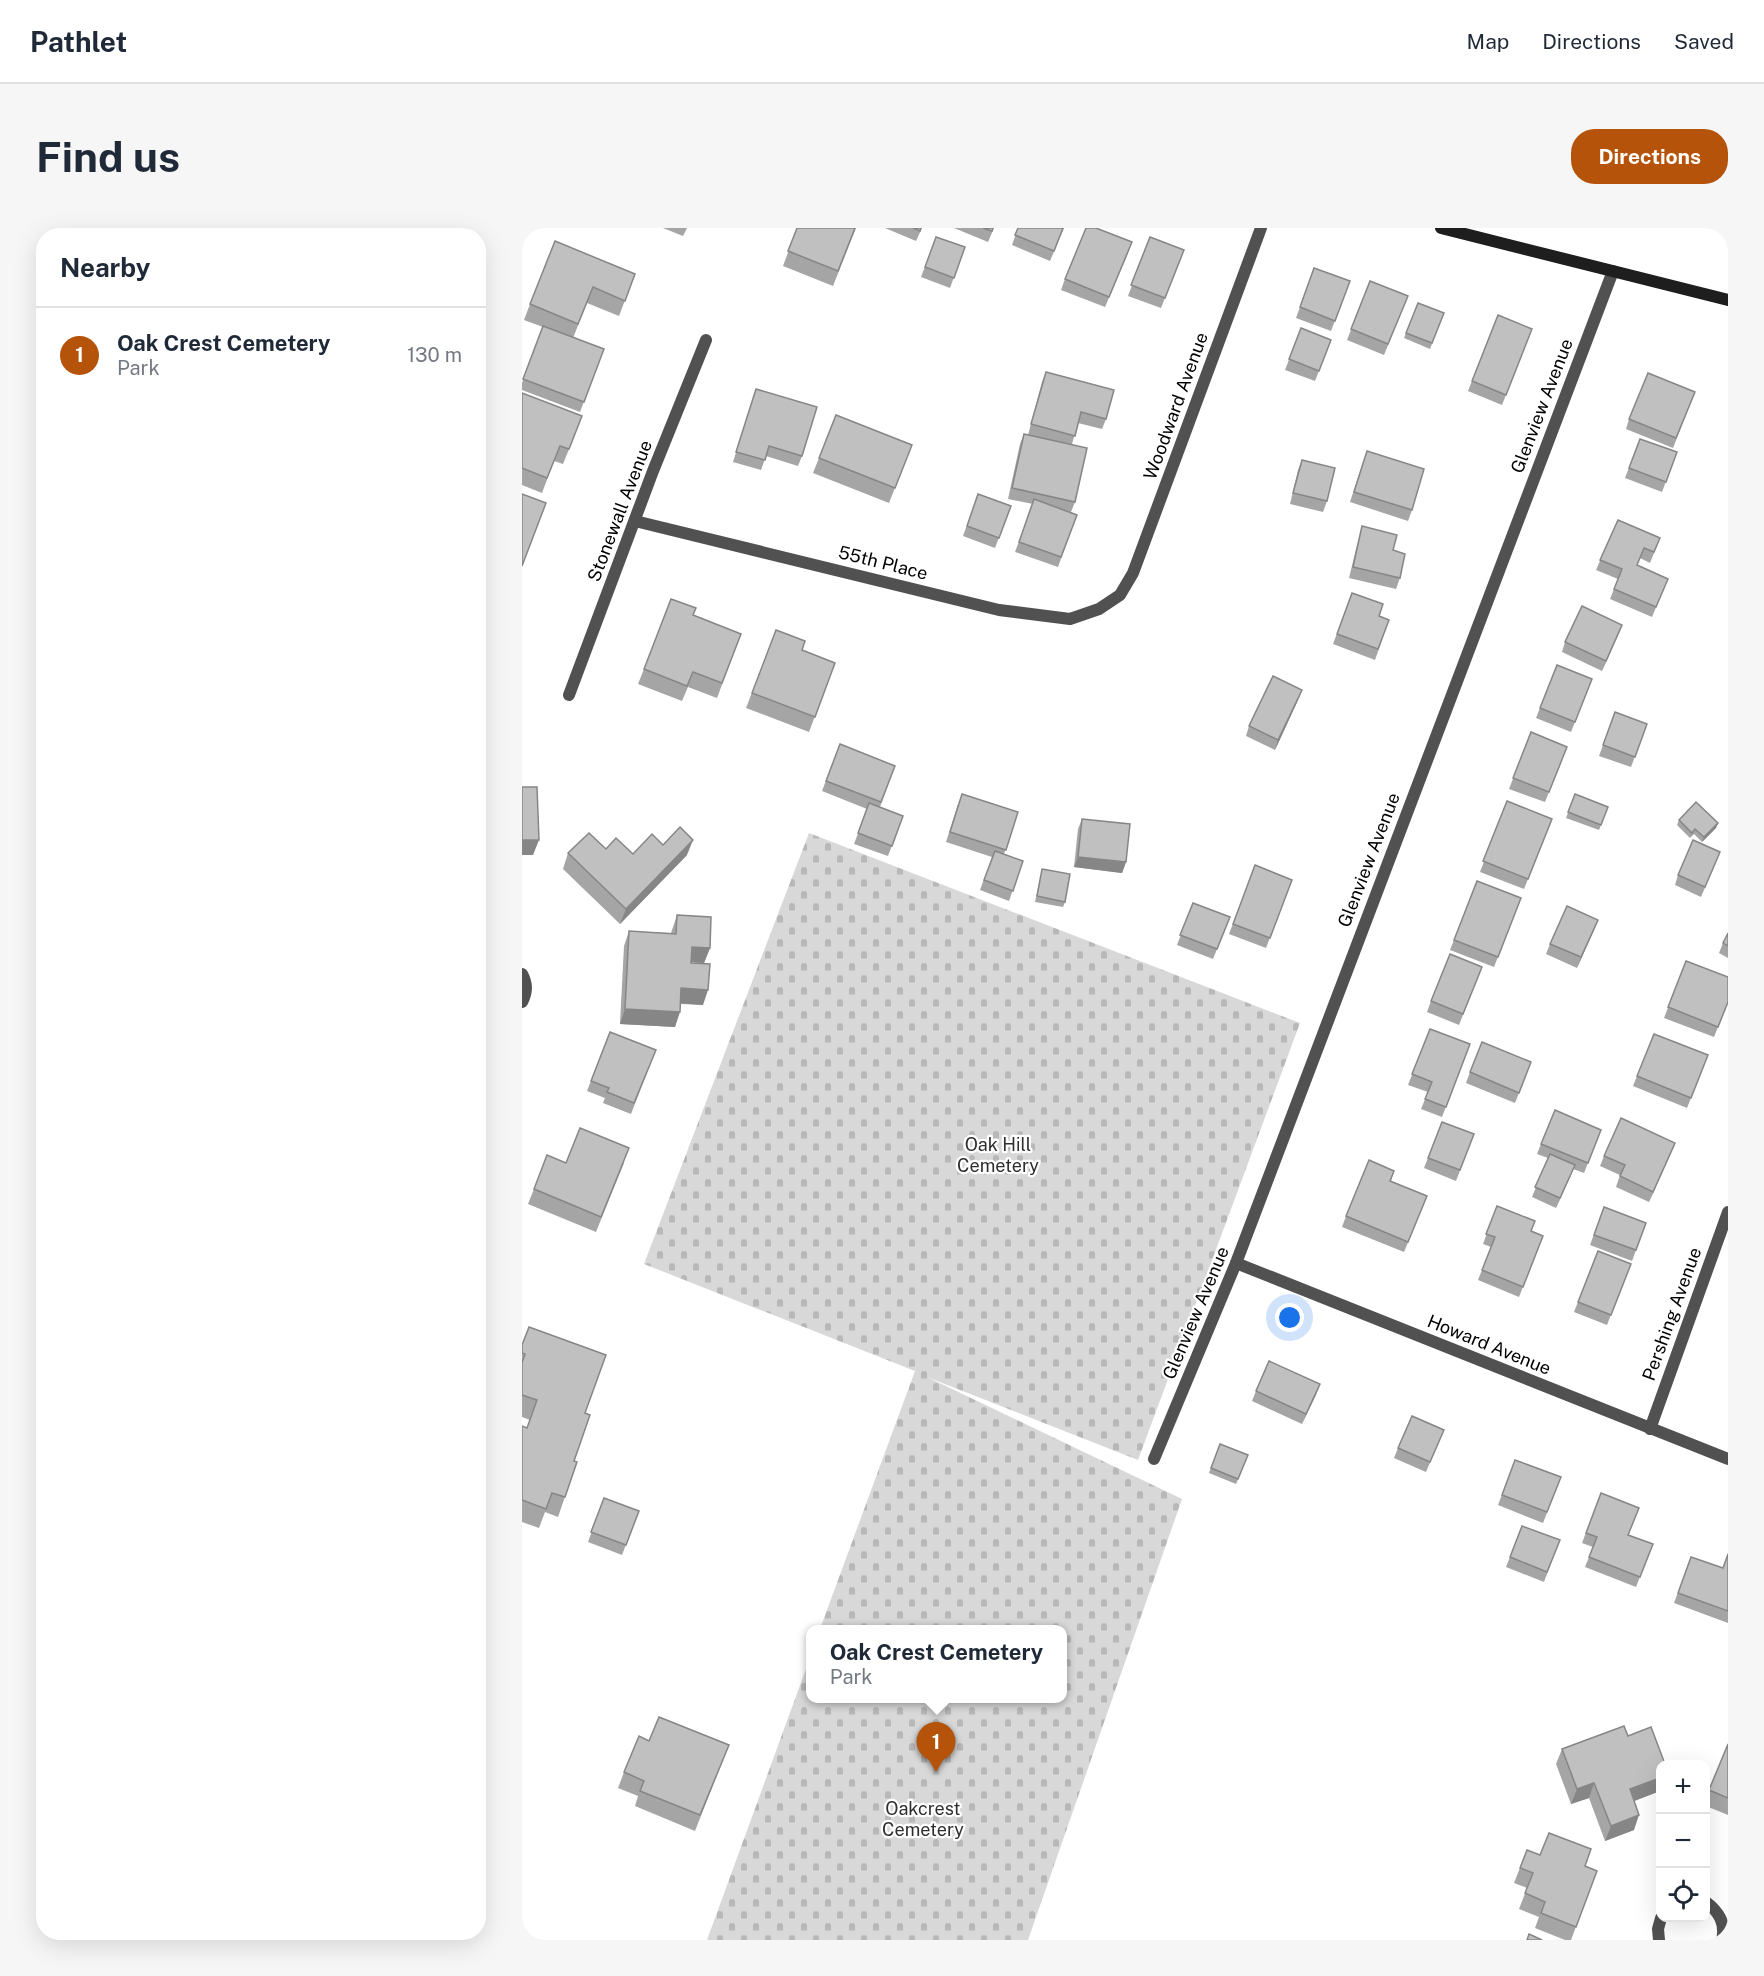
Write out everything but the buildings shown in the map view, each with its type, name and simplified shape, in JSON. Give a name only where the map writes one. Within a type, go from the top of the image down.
[{"type":"main road","points":[[1441,228],[1728,300]]},
{"type":"street","name":"Woodward Avenue","points":[[1120,595],[1133,573],[1261,228]]},
{"type":"street","name":"Glenview Avenue","points":[[1154,1459],[1236,1263],[1613,271]]},
{"type":"street","name":"Stonewall Avenue","points":[[569,695],[706,340]]},
{"type":"street","name":"55th Place","points":[[635,521],[999,610],[1070,619],[1099,609],[1120,595]]},
{"type":"street","points":[[522,974],[526,986],[522,1002]]},
{"type":"street","name":"Pershing Avenue","points":[[1650,1429],[1728,1212]]},
{"type":"street","name":"Howard Avenue","points":[[1236,1263],[1728,1459]]},
{"type":"street","points":[[1710,1905],[1722,1920],[1724,1933],[1722,1940]]},
{"type":"street","points":[[1659,1940],[1660,1922]]},
{"type":"green space","name":"Oak Hill Cemetery","points":[[809,833],[1300,1023],[1138,1460],[927,1377],[1182,1499],[1028,1940],[707,1940],[806,1669],[806,1703],[1067,1703],[1067,1625],[821,1625],[915,1371],[644,1264]]},
{"type":"place","name":"Oak Crest Cemetery","points":[[936,1772]]},
{"type":"park label","name":"Oakcrest Cemetery","points":[[923,1819]]}]
